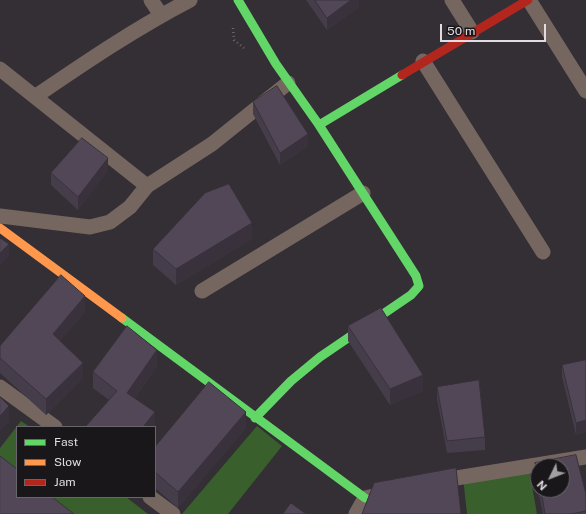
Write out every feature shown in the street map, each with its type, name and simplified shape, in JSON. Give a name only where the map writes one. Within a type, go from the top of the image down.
[{"type":"street","points":[[151,0],[161,15]]},
{"type":"street","points":[[36,96],[99,53],[161,15],[190,0]]},
{"type":"street","points":[[238,0],[254,31],[288,83],[319,125],[416,276],[418,286],[411,295],[320,357],[291,381],[255,418]]},
{"type":"street","points":[[452,0],[472,32]]},
{"type":"street","points":[[319,125],[423,61],[529,0],[586,92]]},
{"type":"street","points":[[423,61],[543,252]]},
{"type":"street","points":[[0,69],[148,186]]},
{"type":"street","points":[[0,216],[90,227],[110,222],[130,207],[148,186],[212,144],[288,83]]},
{"type":"street","points":[[202,290],[363,193]]},
{"type":"street","points":[[0,228],[365,498]]},
{"type":"street","points":[[0,387],[54,426]]},
{"type":"street","points":[[422,484],[586,457]]},
{"type":"street","points":[[356,514],[365,498],[387,493]]},
{"type":"street","points":[[151,498],[173,514]]},
{"type":"green space","points":[[21,421],[28,426],[17,426]]},
{"type":"green space","points":[[257,426],[282,446],[228,514],[182,514]]},
{"type":"green space","points":[[16,427],[16,473],[0,461],[0,448]]},
{"type":"green space","points":[[529,469],[530,498],[534,498],[537,514],[467,514],[463,477]]},
{"type":"green space","points":[[47,498],[127,498],[148,514],[67,514]]},
{"type":"building","points":[[315,0],[351,0],[327,18]]},
{"type":"building","points":[[277,86],[308,134],[280,153],[253,102]]},
{"type":"building","points":[[82,138],[108,158],[78,197],[51,173]]},
{"type":"building","points":[[229,184],[252,223],[176,269],[153,249],[205,193]]},
{"type":"building","points":[[0,238],[9,244],[0,253]]},
{"type":"building","points":[[61,275],[85,296],[53,334],[83,363],[46,399],[0,358],[0,346]]},
{"type":"building","points":[[381,308],[423,375],[390,389],[348,326]]},
{"type":"building","points":[[127,326],[157,350],[127,393],[155,412],[144,426],[86,426],[117,391],[93,372]]},
{"type":"building","points":[[586,360],[586,420],[576,423],[562,365]]},
{"type":"building","points":[[479,380],[485,437],[447,441],[437,387]]},
{"type":"building","points":[[209,382],[246,412],[178,492],[156,473],[156,446]]},
{"type":"building","points":[[0,397],[9,406],[0,416]]},
{"type":"building","points":[[576,455],[586,494],[586,511],[571,514],[545,514],[542,498],[570,498],[570,458],[561,458]]},
{"type":"building","points":[[0,456],[16,468],[16,498],[53,498],[74,514],[0,514]]},
{"type":"building","points":[[456,468],[461,514],[362,514],[374,483]]},
{"type":"building","points":[[291,503],[306,514],[283,514]]},
{"type":"traffic: fast","points":[[238,0],[276,64],[319,125],[402,75]]},
{"type":"traffic: fast","points":[[255,418],[291,381],[320,357],[411,295],[419,286],[416,276],[319,125]]},
{"type":"traffic: fast","points":[[122,318],[365,498]]},
{"type":"traffic: slow","points":[[0,228],[122,318]]},
{"type":"traffic: jam","points":[[402,75],[528,0]]}]
